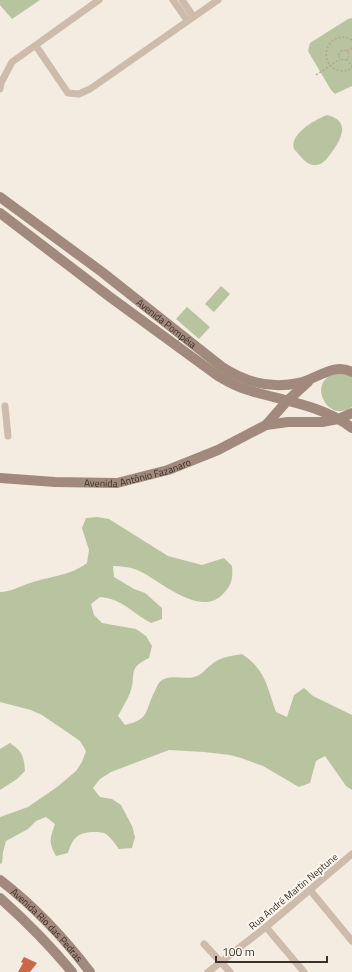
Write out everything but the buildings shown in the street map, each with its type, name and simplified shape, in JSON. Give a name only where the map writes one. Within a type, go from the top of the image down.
[{"type":"main road","name":"Avenida Pompéia","points":[[0,197],[102,272],[222,368],[231,373],[252,381],[272,385],[298,383],[313,379],[334,369],[345,369],[352,372]]},
{"type":"main road","name":"Avenida Pompéia","points":[[0,213],[110,297],[218,376],[239,387],[304,405],[338,419],[352,428]]},
{"type":"main road","points":[[13,224],[13,218],[22,213]]},
{"type":"main road","points":[[79,273],[98,281],[101,278],[102,272]]},
{"type":"main road","name":"Avenida Antônio Fazanaro","points":[[266,425],[287,401],[313,379]]},
{"type":"main road","points":[[264,395],[272,410],[266,425]]},
{"type":"main road","name":"Avenida Antônio Fazanaro","points":[[0,478],[55,482],[117,483],[168,470],[218,450],[266,425],[288,422],[322,422],[338,419],[352,412]]},
{"type":"main road","name":"Avenida Rio das Pedras","points":[[0,880],[26,901],[51,926],[90,972]]},
{"type":"main road","name":"Avenida Rio das Pedras","points":[[1,900],[20,915],[50,945],[72,972]]},
{"type":"street","points":[[0,89],[1,83],[12,62],[99,0]]},
{"type":"street","points":[[173,0],[190,18]]},
{"type":"street","points":[[182,0],[190,18]]},
{"type":"street","points":[[36,46],[68,93],[79,94],[90,89],[190,18],[218,0]]},
{"type":"street","points":[[5,406],[8,436]]},
{"type":"street","name":"Rua André Martin Neptune","points":[[208,972],[266,927],[352,854]]},
{"type":"street","points":[[310,890],[352,941]]},
{"type":"street","points":[[266,927],[304,972]]},
{"type":"street","points":[[204,944],[230,972]]},
{"type":"path","points":[[347,51],[347,59],[352,68],[344,71],[338,70],[330,65],[326,54],[330,43],[339,37],[345,37],[352,40]]},
{"type":"path","points":[[340,59],[338,56],[340,51],[347,51],[352,48]]},
{"type":"path","points":[[316,75],[340,59],[347,59]]},
{"type":"green space","points":[[0,0],[40,0],[12,19],[0,5]]},
{"type":"green space","points":[[352,18],[352,86],[335,94],[331,90],[308,51],[310,43]]},
{"type":"green space","points":[[327,115],[334,117],[339,121],[342,134],[334,149],[325,160],[319,165],[313,165],[305,161],[294,149],[294,143],[299,133],[304,128]]},
{"type":"green space","points":[[221,286],[230,294],[214,312],[205,304]]},
{"type":"green space","points":[[187,307],[210,327],[199,339],[176,319]]},
{"type":"green space","points":[[336,373],[345,373],[352,377],[352,407],[343,411],[335,410],[329,407],[324,401],[321,394],[322,386],[325,380],[332,375]]},
{"type":"green space","points":[[97,517],[109,519],[168,556],[202,565],[224,558],[232,566],[231,581],[226,591],[214,601],[203,602],[191,600],[180,595],[137,570],[113,566],[114,577],[134,589],[145,593],[162,608],[162,619],[151,623],[115,600],[100,597],[91,604],[94,615],[102,623],[136,629],[146,636],[152,646],[149,658],[135,669],[130,693],[118,716],[125,725],[133,723],[143,717],[159,683],[163,680],[171,677],[190,678],[197,676],[218,660],[225,657],[242,654],[256,666],[261,673],[268,687],[276,712],[287,717],[294,695],[304,688],[313,696],[352,715],[352,790],[346,786],[325,756],[316,761],[310,783],[299,787],[263,766],[241,758],[230,755],[204,752],[169,750],[111,772],[100,779],[93,788],[100,797],[112,799],[121,805],[132,826],[135,837],[132,848],[119,849],[106,834],[89,832],[80,835],[74,840],[68,853],[56,856],[51,844],[55,824],[46,817],[36,821],[28,829],[6,841],[2,863],[0,864],[0,817],[28,807],[57,787],[76,771],[82,762],[86,751],[80,741],[42,715],[31,710],[0,702],[0,592],[8,591],[26,584],[74,571],[87,563],[89,550],[82,528],[86,518]]},
{"type":"green space","points":[[10,743],[22,754],[25,771],[17,779],[0,790],[0,749]]}]
